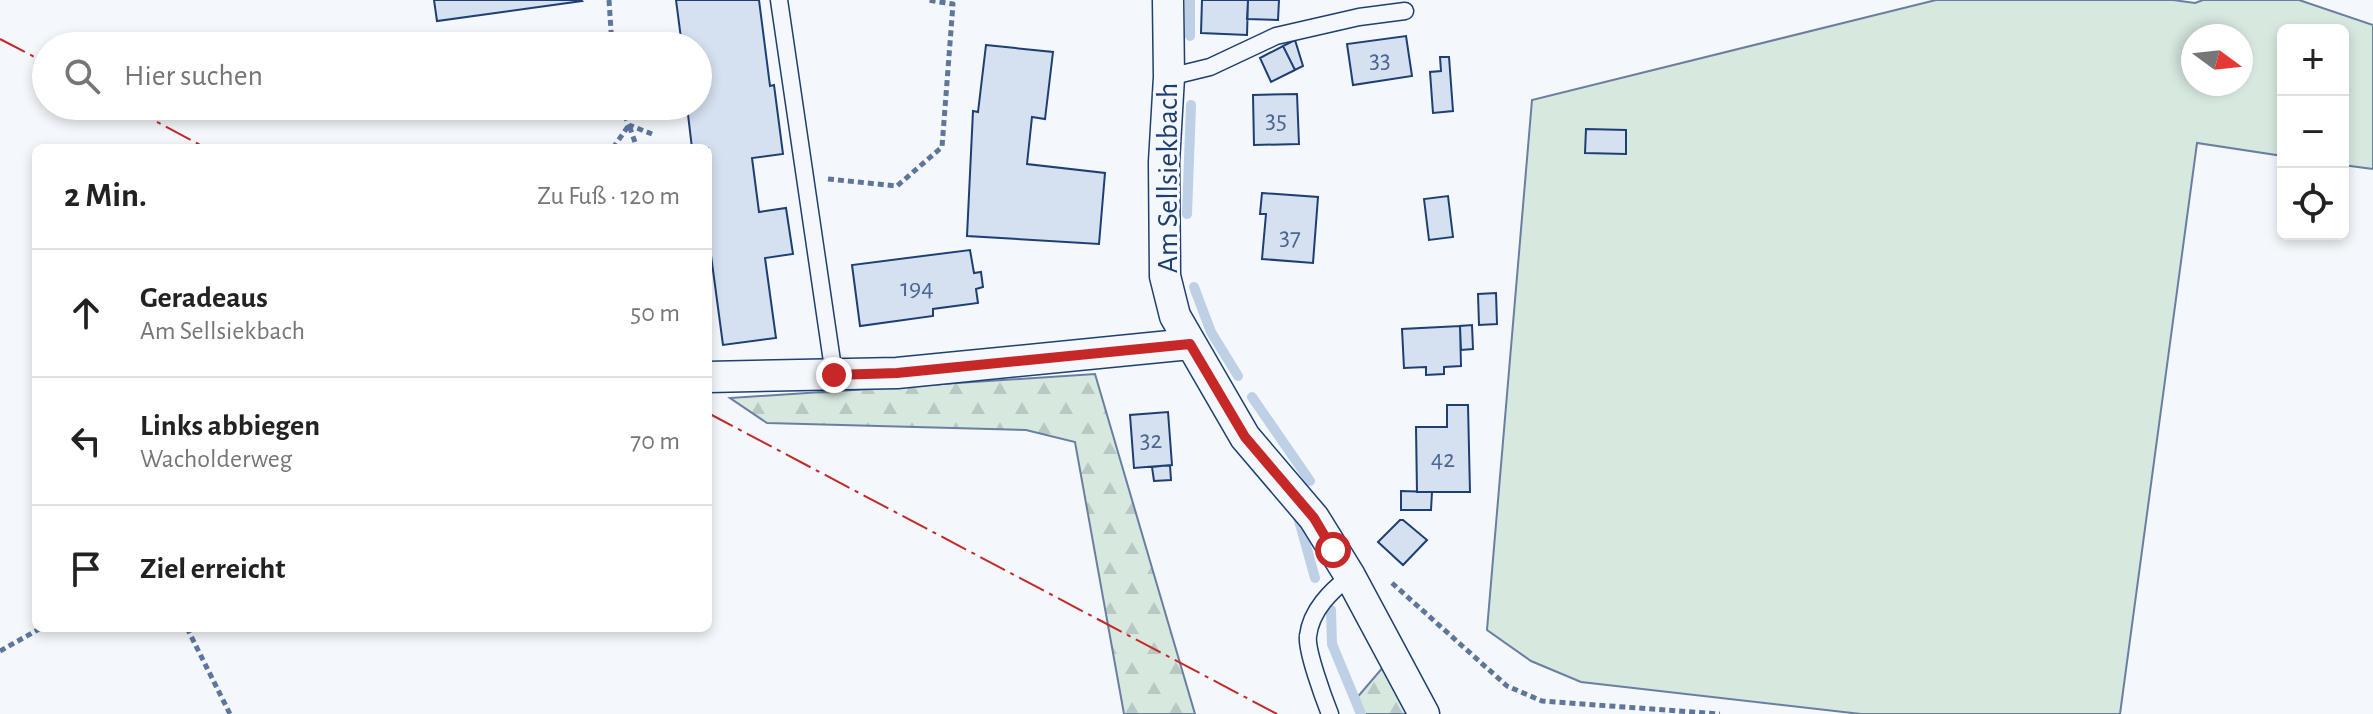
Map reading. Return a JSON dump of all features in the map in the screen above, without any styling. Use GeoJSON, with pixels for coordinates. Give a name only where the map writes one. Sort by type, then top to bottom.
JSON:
{"type":"FeatureCollection","features":[{"type":"Feature","properties":{"kind":"street","name":"Am Sellsiekbach"},"geometry":{"type":"LineString","coordinates":[[1168,0],[1165,276],[1175,316],[1245,437],[1314,518],[1350,576],[1424,714]]}},
{"type":"Feature","properties":{"kind":"street"},"geometry":{"type":"LineString","coordinates":[[712,377],[897,373],[1190,344]]}},
{"type":"Feature","properties":{"kind":"lane"},"geometry":{"type":"LineString","coordinates":[[779,0],[834,375]]}},
{"type":"Feature","properties":{"kind":"lane"},"geometry":{"type":"LineString","coordinates":[[1169,77],[1210,67],[1276,36],[1359,17],[1405,11]]}},
{"type":"Feature","properties":{"kind":"lane"},"geometry":{"type":"LineString","coordinates":[[1330,714],[1320,688],[1308,637],[1319,605],[1350,576]]}},
{"type":"Feature","properties":{"kind":"path"},"geometry":{"type":"LineString","coordinates":[[609,0],[611,32]]}},
{"type":"Feature","properties":{"kind":"path"},"geometry":{"type":"LineString","coordinates":[[806,177],[897,186],[942,147],[955,2],[927,0]]}},
{"type":"Feature","properties":{"kind":"path"},"geometry":{"type":"LineString","coordinates":[[627,120],[636,144]]}},
{"type":"Feature","properties":{"kind":"path"},"geometry":{"type":"LineString","coordinates":[[629,125],[652,134]]}},
{"type":"Feature","properties":{"kind":"path"},"geometry":{"type":"LineString","coordinates":[[616,144],[629,125]]}},
{"type":"Feature","properties":{"kind":"path"},"geometry":{"type":"LineString","coordinates":[[1383,576],[1507,686],[1542,701],[1720,714]]}},
{"type":"Feature","properties":{"kind":"path"},"geometry":{"type":"LineString","coordinates":[[0,651],[34,632]]}},
{"type":"Feature","properties":{"kind":"path"},"geometry":{"type":"LineString","coordinates":[[189,632],[230,714]]}},
{"type":"Feature","properties":{"kind":"green space"},"geometry":{"type":"Polygon","coordinates":[[[1936,0],[2173,0],[2195,3],[2203,0],[2299,0],[2373,25],[2373,169],[2349,166],[2349,24],[2277,24],[2277,155],[2197,143],[2120,714],[1861,714],[1581,682],[1531,661],[1487,630],[1532,100],[1936,0]]]}},
{"type":"Feature","properties":{"kind":"green space"},"geometry":{"type":"Polygon","coordinates":[[[1095,374],[1195,714],[1124,714],[1075,442],[1026,430],[767,423],[730,398],[1095,374]]]}},
{"type":"Feature","properties":{"kind":"green space"},"geometry":{"type":"Polygon","coordinates":[[[1384,666],[1410,714],[1361,714],[1355,700],[1384,666]]]}},
{"type":"Feature","properties":{"kind":"building"},"geometry":{"type":"Polygon","coordinates":[[[434,0],[581,0],[582,1],[437,21],[434,0]]]}},
{"type":"Feature","properties":{"kind":"building"},"geometry":{"type":"Polygon","coordinates":[[[676,0],[759,0],[783,154],[752,158],[759,212],[786,208],[793,254],[765,258],[776,338],[723,345],[712,263],[712,144],[692,144],[689,120],[712,120],[712,32],[680,32],[676,0]]]}},
{"type":"Feature","properties":{"kind":"building"},"geometry":{"type":"Polygon","coordinates":[[[1202,0],[1248,0],[1247,35],[1201,33],[1202,0]]]}},
{"type":"Feature","properties":{"kind":"building"},"geometry":{"type":"Polygon","coordinates":[[[1248,0],[1279,0],[1278,20],[1247,19],[1248,0]]]}},
{"type":"Feature","properties":{"kind":"building"},"geometry":{"type":"Polygon","coordinates":[[[1406,36],[1412,76],[1353,85],[1347,44],[1406,36]]]}},
{"type":"Feature","properties":{"kind":"building"},"geometry":{"type":"Polygon","coordinates":[[[1295,40],[1303,66],[1295,70],[1283,46],[1295,40]]]}},
{"type":"Feature","properties":{"kind":"building"},"geometry":{"type":"Polygon","coordinates":[[[986,45],[1053,52],[1045,119],[1032,117],[1027,164],[1105,173],[1099,244],[967,236],[973,111],[978,112],[986,45]]]}},
{"type":"Feature","properties":{"kind":"building"},"geometry":{"type":"Polygon","coordinates":[[[1283,46],[1295,70],[1271,82],[1260,58],[1283,46]]]}},
{"type":"Feature","properties":{"kind":"building"},"geometry":{"type":"Polygon","coordinates":[[[1440,57],[1449,57],[1453,111],[1433,113],[1430,72],[1441,71],[1440,57]]]}},
{"type":"Feature","properties":{"kind":"building"},"geometry":{"type":"Polygon","coordinates":[[[1297,94],[1299,144],[1254,145],[1253,95],[1297,94]]]}},
{"type":"Feature","properties":{"kind":"building"},"geometry":{"type":"Polygon","coordinates":[[[1586,129],[1626,130],[1626,154],[1585,153],[1586,129]]]}},
{"type":"Feature","properties":{"kind":"building"},"geometry":{"type":"Polygon","coordinates":[[[1262,193],[1318,197],[1313,263],[1262,259],[1266,214],[1260,214],[1262,193]]]}},
{"type":"Feature","properties":{"kind":"building"},"geometry":{"type":"Polygon","coordinates":[[[1448,196],[1453,237],[1429,240],[1424,199],[1448,196]]]}},
{"type":"Feature","properties":{"kind":"building"},"geometry":{"type":"Polygon","coordinates":[[[970,250],[974,273],[981,272],[983,287],[976,289],[978,303],[933,309],[933,316],[860,326],[852,265],[970,250]]]}},
{"type":"Feature","properties":{"kind":"building"},"geometry":{"type":"Polygon","coordinates":[[[1496,293],[1497,324],[1479,325],[1478,294],[1496,293]]]}},
{"type":"Feature","properties":{"kind":"building"},"geometry":{"type":"Polygon","coordinates":[[[1472,325],[1473,349],[1461,350],[1460,326],[1472,325]]]}},
{"type":"Feature","properties":{"kind":"building"},"geometry":{"type":"Polygon","coordinates":[[[1460,326],[1461,366],[1444,367],[1444,374],[1426,375],[1426,367],[1404,368],[1402,329],[1460,326]]]}},
{"type":"Feature","properties":{"kind":"building"},"geometry":{"type":"Polygon","coordinates":[[[1447,405],[1468,405],[1470,492],[1417,492],[1416,427],[1447,427],[1447,405]]]}},
{"type":"Feature","properties":{"kind":"building"},"geometry":{"type":"Polygon","coordinates":[[[1168,412],[1172,465],[1134,468],[1130,415],[1168,412]]]}},
{"type":"Feature","properties":{"kind":"building"},"geometry":{"type":"Polygon","coordinates":[[[1170,465],[1171,480],[1154,481],[1152,467],[1170,465]]]}},
{"type":"Feature","properties":{"kind":"building"},"geometry":{"type":"Polygon","coordinates":[[[1401,491],[1432,492],[1431,510],[1401,510],[1401,491]]]}},
{"type":"Feature","properties":{"kind":"building"},"geometry":{"type":"Polygon","coordinates":[[[1400,520],[1427,540],[1403,565],[1378,542],[1400,520]]]}},
{"type":"Feature","properties":{"kind":"waterway"},"geometry":{"type":"LineString","coordinates":[[1190,0],[1190,36]]}},
{"type":"Feature","properties":{"kind":"waterway"},"geometry":{"type":"LineString","coordinates":[[1187,214],[1191,105]]}},
{"type":"Feature","properties":{"kind":"waterway"},"geometry":{"type":"LineString","coordinates":[[1194,287],[1211,332],[1238,376]]}},
{"type":"Feature","properties":{"kind":"waterway"},"geometry":{"type":"LineString","coordinates":[[1252,397],[1310,481]]}},
{"type":"Feature","properties":{"kind":"waterway"},"geometry":{"type":"LineString","coordinates":[[1298,517],[1315,578]]}},
{"type":"Feature","properties":{"kind":"waterway"},"geometry":{"type":"LineString","coordinates":[[1331,610],[1332,644],[1361,714]]}},
{"type":"Feature","properties":{"kind":"power"},"geometry":{"type":"LineString","coordinates":[[0,39],[32,56]]}},
{"type":"Feature","properties":{"kind":"power"},"geometry":{"type":"LineString","coordinates":[[153,120],[198,144]]}},
{"type":"Feature","properties":{"kind":"power"},"geometry":{"type":"LineString","coordinates":[[712,415],[1277,714]]}},
{"type":"Feature","properties":{"kind":"route"},"geometry":{"type":"LineString","coordinates":[[834,375],[897,373],[1190,344],[1245,437],[1314,518],[1333,550]]}}]}
